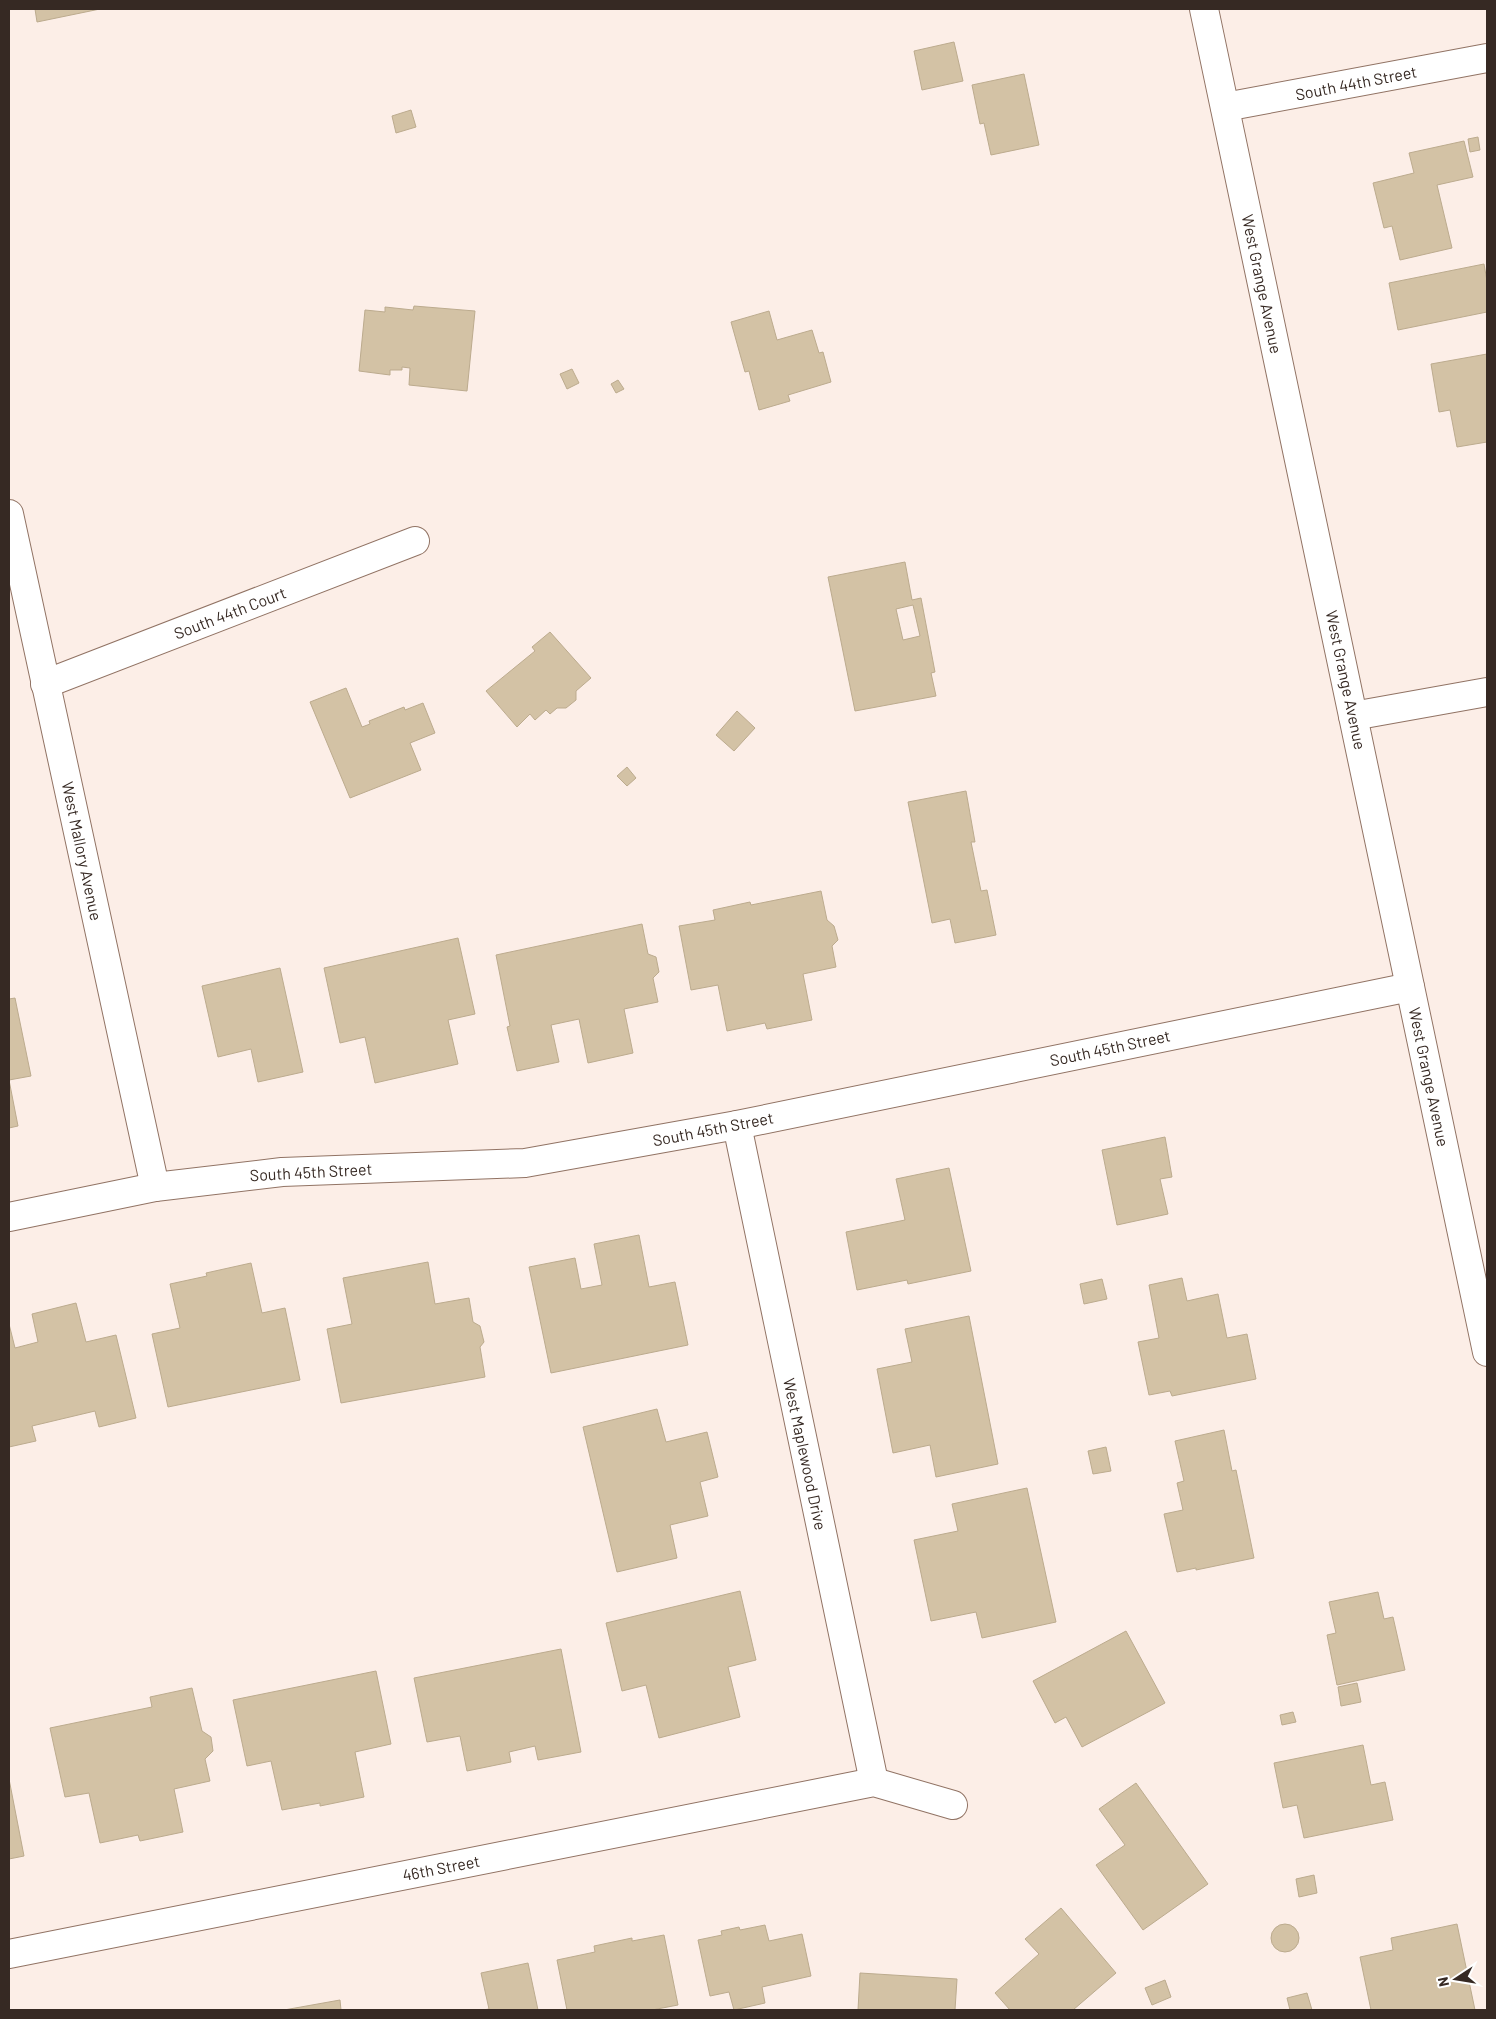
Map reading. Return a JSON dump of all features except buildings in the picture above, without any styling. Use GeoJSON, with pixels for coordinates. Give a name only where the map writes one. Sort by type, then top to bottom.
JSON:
{"type":"FeatureCollection","features":[{"type":"Feature","properties":{"kind":"street","name":"West Grange Avenue"},"geometry":{"type":"LineString","coordinates":[[1204,9],[1487,1352]]}},
{"type":"Feature","properties":{"kind":"street","name":"South 44th Street"},"geometry":{"type":"LineString","coordinates":[[1225,107],[1487,58]]}},
{"type":"Feature","properties":{"kind":"street","name":"West Mallory Avenue"},"geometry":{"type":"LineString","coordinates":[[9,514],[155,1187]]}},
{"type":"Feature","properties":{"kind":"street","name":"South 44th Court"},"geometry":{"type":"LineString","coordinates":[[45,684],[415,541]]}},
{"type":"Feature","properties":{"kind":"street"},"geometry":{"type":"LineString","coordinates":[[1354,716],[1487,692]]}},
{"type":"Feature","properties":{"kind":"street","name":"South 45th Street"},"geometry":{"type":"LineString","coordinates":[[9,1217],[155,1187],[282,1172],[525,1163],[737,1125],[1410,987]]}},
{"type":"Feature","properties":{"kind":"street","name":"West Maplewood Drive"},"geometry":{"type":"LineString","coordinates":[[737,1125],[874,1782]]}},
{"type":"Feature","properties":{"kind":"street"},"geometry":{"type":"LineString","coordinates":[[874,1782],[953,1805]]}},
{"type":"Feature","properties":{"kind":"street","name":"46th Street"},"geometry":{"type":"LineString","coordinates":[[9,1954],[874,1782]]}}]}
